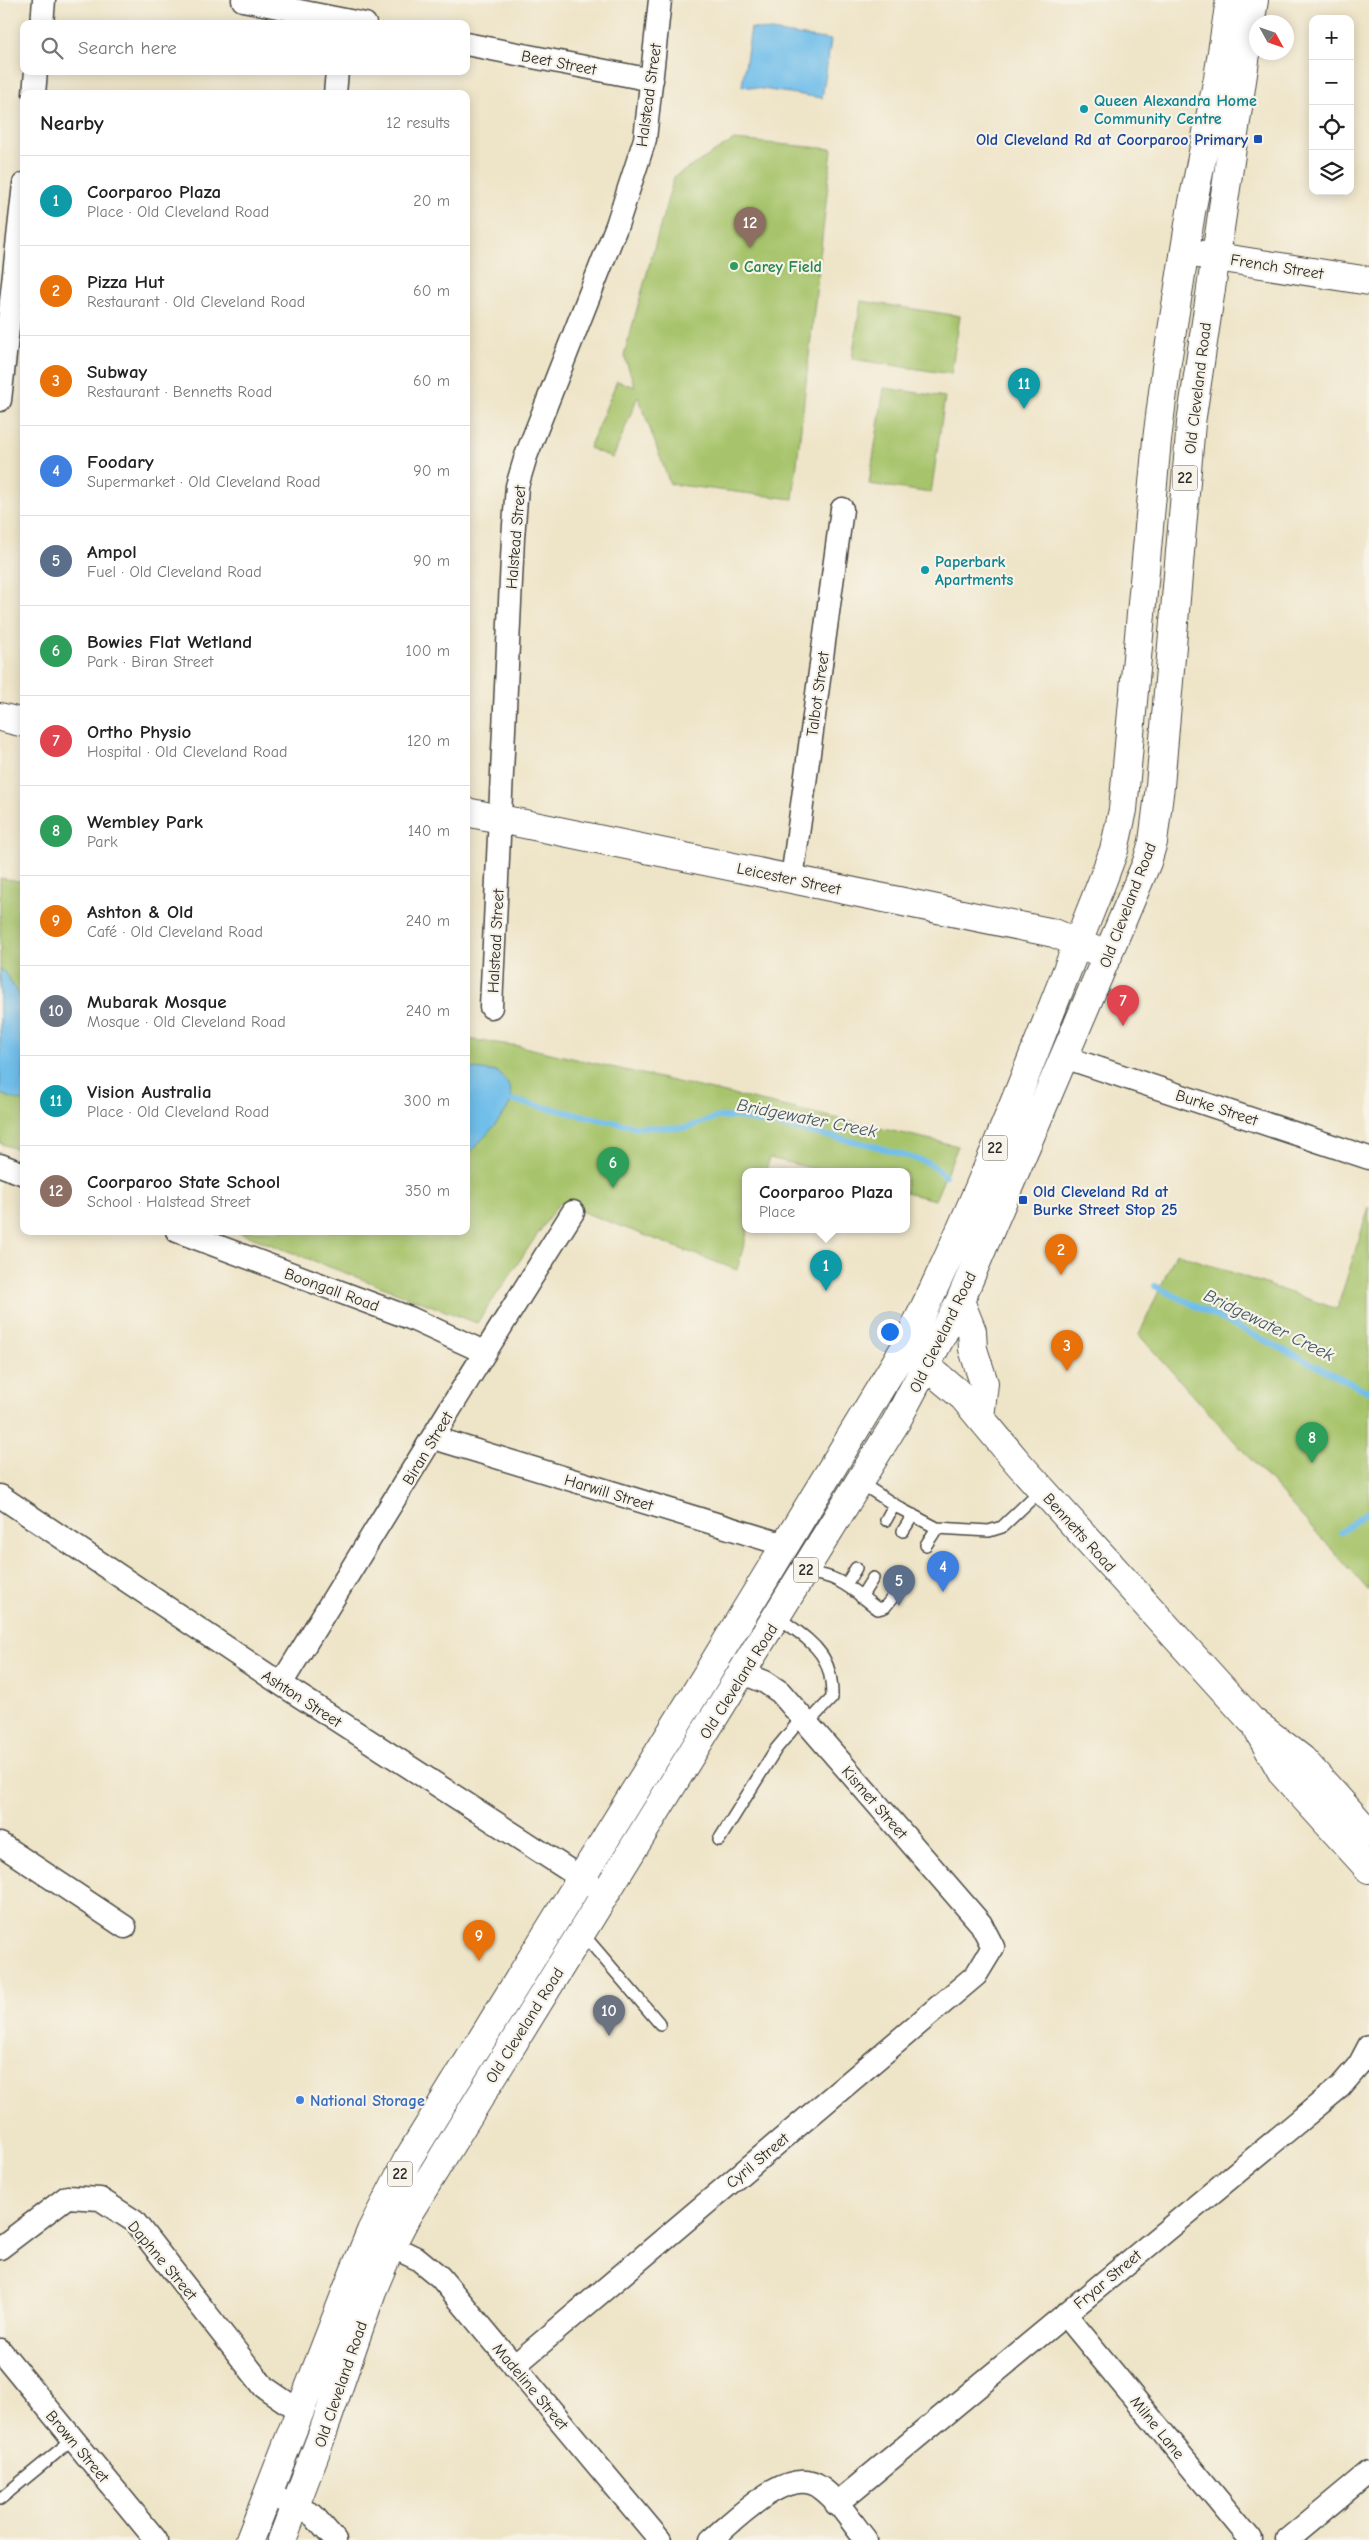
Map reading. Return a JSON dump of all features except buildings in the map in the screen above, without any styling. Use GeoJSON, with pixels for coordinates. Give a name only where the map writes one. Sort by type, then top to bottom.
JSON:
{"type":"FeatureCollection","features":[{"type":"Feature","properties":{"kind":"main road","name":"Old Cleveland Road"},"geometry":{"type":"LineString","coordinates":[[250,2540],[371,2231],[408,2158],[785,1545],[904,1349],[926,1306],[984,1175],[1114,850],[1123,810],[1157,440],[1184,252],[1221,58],[1230,0]]}},
{"type":"Feature","properties":{"kind":"main road","name":"Old Cleveland Road"},"geometry":{"type":"LineString","coordinates":[[282,2540],[390,2246],[426,2181],[607,1895],[859,1482],[927,1366],[960,1301],[1142,875],[1153,842],[1160,786],[1191,423],[1254,0]]}},
{"type":"Feature","properties":{"kind":"main road","name":"French Street"},"geometry":{"type":"LineString","coordinates":[[1184,252],[1369,281]]}},
{"type":"Feature","properties":{"kind":"main road"},"geometry":{"type":"LineString","coordinates":[[0,717],[20,722]]}},
{"type":"Feature","properties":{"kind":"main road","name":"Leicester Street"},"geometry":{"type":"LineString","coordinates":[[470,813],[1054,933],[1108,956]]}},
{"type":"Feature","properties":{"kind":"main road"},"geometry":{"type":"LineString","coordinates":[[960,1301],[972,1332],[973,1349],[984,1383],[980,1417]]}},
{"type":"Feature","properties":{"kind":"main road","name":"Bennetts Road"},"geometry":{"type":"LineString","coordinates":[[904,1349],[963,1397],[1042,1489],[1251,1720],[1302,1759],[1369,1833]]}},
{"type":"Feature","properties":{"kind":"main road","name":"Bennetts Road"},"geometry":{"type":"LineString","coordinates":[[1251,1720],[1283,1774],[1369,1869]]}},
{"type":"Feature","properties":{"kind":"street"},"geometry":{"type":"LineString","coordinates":[[42,20],[44,0]]}},
{"type":"Feature","properties":{"kind":"street"},"geometry":{"type":"LineString","coordinates":[[243,0],[344,14],[357,20]]}},
{"type":"Feature","properties":{"kind":"street","name":"Halstead Street"},"geometry":{"type":"LineString","coordinates":[[491,1007],[501,819],[512,538],[517,486],[526,456],[618,225],[645,139],[660,0]]}},
{"type":"Feature","properties":{"kind":"street","name":"Beet Street"},"geometry":{"type":"LineString","coordinates":[[470,45],[652,80]]}},
{"type":"Feature","properties":{"kind":"street"},"geometry":{"type":"LineString","coordinates":[[34,90],[36,75]]}},
{"type":"Feature","properties":{"kind":"street"},"geometry":{"type":"LineString","coordinates":[[335,90],[336,75]]}},
{"type":"Feature","properties":{"kind":"street"},"geometry":{"type":"LineString","coordinates":[[0,400],[20,220]]}},
{"type":"Feature","properties":{"kind":"street","name":"Talbot Street"},"geometry":{"type":"LineString","coordinates":[[792,879],[842,509]]}},
{"type":"Feature","properties":{"kind":"street","name":"Burke Street"},"geometry":{"type":"LineString","coordinates":[[1064,1057],[1368,1154]]}},
{"type":"Feature","properties":{"kind":"street"},"geometry":{"type":"LineString","coordinates":[[0,1165],[20,1172]]}},
{"type":"Feature","properties":{"kind":"street","name":"Biran Street"},"geometry":{"type":"LineString","coordinates":[[281,1684],[434,1438],[484,1352],[574,1212]]}},
{"type":"Feature","properties":{"kind":"street","name":"Boongall Road"},"geometry":{"type":"LineString","coordinates":[[188,1235],[410,1318],[484,1352]]}},
{"type":"Feature","properties":{"kind":"street","name":"Harwill Street"},"geometry":{"type":"LineString","coordinates":[[434,1438],[785,1545]]}},
{"type":"Feature","properties":{"kind":"street","name":"Ashton Street"},"geometry":{"type":"LineString","coordinates":[[0,1496],[281,1684],[607,1895]]}},
{"type":"Feature","properties":{"kind":"street","name":"Kismet Street"},"geometry":{"type":"LineString","coordinates":[[743,1673],[774,1687],[981,1924],[993,1947]]}},
{"type":"Feature","properties":{"kind":"street"},"geometry":{"type":"LineString","coordinates":[[0,1844],[125,1927]]}},
{"type":"Feature","properties":{"kind":"street","name":"Cyril Street"},"geometry":{"type":"LineString","coordinates":[[514,2366],[976,1975],[993,1947]]}},
{"type":"Feature","properties":{"kind":"street","name":"Fryar Street"},"geometry":{"type":"LineString","coordinates":[[836,2504],[1340,2087],[1359,2065],[1369,2046]]}},
{"type":"Feature","properties":{"kind":"street","name":"Daphne Street"},"geometry":{"type":"LineString","coordinates":[[0,2248],[67,2197],[100,2200],[134,2221],[264,2387],[299,2411]]}},
{"type":"Feature","properties":{"kind":"street","name":"Madeline Street"},"geometry":{"type":"LineString","coordinates":[[390,2246],[418,2259],[440,2277],[660,2540]]}},
{"type":"Feature","properties":{"kind":"street","name":"Milne Lane"},"geometry":{"type":"LineString","coordinates":[[1065,2314],[1251,2540]]}},
{"type":"Feature","properties":{"kind":"street","name":"Brown Street"},"geometry":{"type":"LineString","coordinates":[[0,2350],[156,2540]]}},
{"type":"Feature","properties":{"kind":"street"},"geometry":{"type":"LineString","coordinates":[[1287,2540],[1369,2472]]}},
{"type":"Feature","properties":{"kind":"street"},"geometry":{"type":"LineString","coordinates":[[711,2540],[775,2490],[795,2481],[815,2484],[836,2504],[866,2540]]}},
{"type":"Feature","properties":{"kind":"street"},"geometry":{"type":"LineString","coordinates":[[267,2494],[313,2515],[335,2540]]}},
{"type":"Feature","properties":{"kind":"lane"},"geometry":{"type":"LineString","coordinates":[[859,1482],[894,1505],[937,1528],[996,1530],[1014,1518],[1042,1489]]}},
{"type":"Feature","properties":{"kind":"lane"},"geometry":{"type":"LineString","coordinates":[[886,1520],[894,1505]]}},
{"type":"Feature","properties":{"kind":"lane"},"geometry":{"type":"LineString","coordinates":[[903,1530],[913,1515]]}},
{"type":"Feature","properties":{"kind":"lane"},"geometry":{"type":"LineString","coordinates":[[926,1545],[937,1528]]}},
{"type":"Feature","properties":{"kind":"lane"},"geometry":{"type":"LineString","coordinates":[[846,1585],[856,1568]]}},
{"type":"Feature","properties":{"kind":"lane"},"geometry":{"type":"LineString","coordinates":[[802,1576],[825,1575],[846,1585],[878,1609],[885,1607],[896,1592]]}},
{"type":"Feature","properties":{"kind":"lane"},"geometry":{"type":"LineString","coordinates":[[861,1597],[873,1578]]}},
{"type":"Feature","properties":{"kind":"lane"},"geometry":{"type":"LineString","coordinates":[[719,1840],[776,1749],[832,1698],[832,1684],[826,1658],[819,1649],[777,1616]]}},
{"type":"Feature","properties":{"kind":"lane"},"geometry":{"type":"LineString","coordinates":[[582,1933],[660,2024]]}},
{"type":"Feature","properties":{"kind":"lane"},"geometry":{"type":"LineString","coordinates":[[0,2499],[72,2440]]}},
{"type":"Feature","properties":{"kind":"green space","name":"Carey Field"},"geometry":{"type":"Polygon","coordinates":[[[734,140],[832,149],[793,499],[670,484],[638,396],[613,458],[589,448],[617,381],[635,387],[624,355],[674,177],[734,140]]]}},
{"type":"Feature","properties":{"kind":"green space"},"geometry":{"type":"Polygon","coordinates":[[[861,301],[960,316],[951,374],[852,359],[861,301]]]}},
{"type":"Feature","properties":{"kind":"green space"},"geometry":{"type":"Polygon","coordinates":[[[884,388],[945,397],[931,493],[869,484],[884,388]]]}},
{"type":"Feature","properties":{"kind":"green space"},"geometry":{"type":"Polygon","coordinates":[[[0,878],[20,881],[20,1150],[0,1143],[0,878]]]}},
{"type":"Feature","properties":{"kind":"green space"},"geometry":{"type":"Polygon","coordinates":[[[470,1040],[519,1046],[958,1146],[935,1200],[910,1194],[910,1168],[810,1168],[770,1158],[766,1168],[742,1168],[742,1233],[747,1233],[737,1270],[559,1203],[477,1323],[246,1235],[470,1235],[470,1040]]]}},
{"type":"Feature","properties":{"kind":"green space"},"geometry":{"type":"Polygon","coordinates":[[[1369,1207],[1369,1591],[1139,1335],[1176,1253],[1337,1309],[1369,1207]]]}},
{"type":"Feature","properties":{"kind":"water"},"geometry":{"type":"Polygon","coordinates":[[[751,28],[831,40],[822,98],[742,86],[751,28]]]}},
{"type":"Feature","properties":{"kind":"water"},"geometry":{"type":"Polygon","coordinates":[[[0,969],[5,973],[20,997],[20,1101],[0,1094],[0,969]]]}},
{"type":"Feature","properties":{"kind":"water"},"geometry":{"type":"Polygon","coordinates":[[[470,1068],[498,1072],[508,1084],[511,1092],[509,1106],[492,1129],[470,1152],[470,1068]]]}},
{"type":"Feature","properties":{"kind":"waterway","name":"Bridgewater Creek"},"geometry":{"type":"LineString","coordinates":[[511,1100],[636,1127],[685,1128],[718,1117],[737,1117],[871,1145],[929,1163],[945,1176]]}},
{"type":"Feature","properties":{"kind":"waterway","name":"Bridgewater Creek"},"geometry":{"type":"LineString","coordinates":[[1155,1286],[1369,1392]]}},
{"type":"Feature","properties":{"kind":"waterway"},"geometry":{"type":"LineString","coordinates":[[1341,1532],[1369,1511]]}},
{"type":"Feature","properties":{"kind":"place","name":"Queen Alexandra Home Community Centre"},"geometry":{"type":"Point","coordinates":[1084,109]}},
{"type":"Feature","properties":{"kind":"place","name":"Old Cleveland Rd at Coorparoo Primary"},"geometry":{"type":"Point","coordinates":[1258,139]}},
{"type":"Feature","properties":{"kind":"place","name":"Coorparoo State School"},"geometry":{"type":"Point","coordinates":[750,248]}},
{"type":"Feature","properties":{"kind":"place","name":"Carey Field"},"geometry":{"type":"Point","coordinates":[734,266]}},
{"type":"Feature","properties":{"kind":"place","name":"Vision Australia"},"geometry":{"type":"Point","coordinates":[1024,409]}},
{"type":"Feature","properties":{"kind":"place","name":"Paperbark Apartments"},"geometry":{"type":"Point","coordinates":[925,570]}},
{"type":"Feature","properties":{"kind":"place","name":"Ortho Physio"},"geometry":{"type":"Point","coordinates":[1123,1026]}},
{"type":"Feature","properties":{"kind":"place","name":"Bowies Flat Wetland"},"geometry":{"type":"Point","coordinates":[613,1188]}},
{"type":"Feature","properties":{"kind":"place","name":"Old Cleveland Rd at Burke Street Stop 25"},"geometry":{"type":"Point","coordinates":[1023,1200]}},
{"type":"Feature","properties":{"kind":"place","name":"Pizza Hut"},"geometry":{"type":"Point","coordinates":[1061,1275]}},
{"type":"Feature","properties":{"kind":"place","name":"Coorparoo Plaza"},"geometry":{"type":"Point","coordinates":[826,1291]}},
{"type":"Feature","properties":{"kind":"place","name":"Subway"},"geometry":{"type":"Point","coordinates":[1067,1371]}},
{"type":"Feature","properties":{"kind":"place","name":"Wembley Park"},"geometry":{"type":"Point","coordinates":[1312,1463]}},
{"type":"Feature","properties":{"kind":"place","name":"Foodary"},"geometry":{"type":"Point","coordinates":[943,1592]}},
{"type":"Feature","properties":{"kind":"place","name":"Ampol"},"geometry":{"type":"Point","coordinates":[899,1606]}},
{"type":"Feature","properties":{"kind":"place","name":"Ashton & Old"},"geometry":{"type":"Point","coordinates":[479,1961]}},
{"type":"Feature","properties":{"kind":"place","name":"Mubarak Mosque"},"geometry":{"type":"Point","coordinates":[609,2036]}},
{"type":"Feature","properties":{"kind":"place","name":"National Storage"},"geometry":{"type":"Point","coordinates":[300,2100]}}]}
